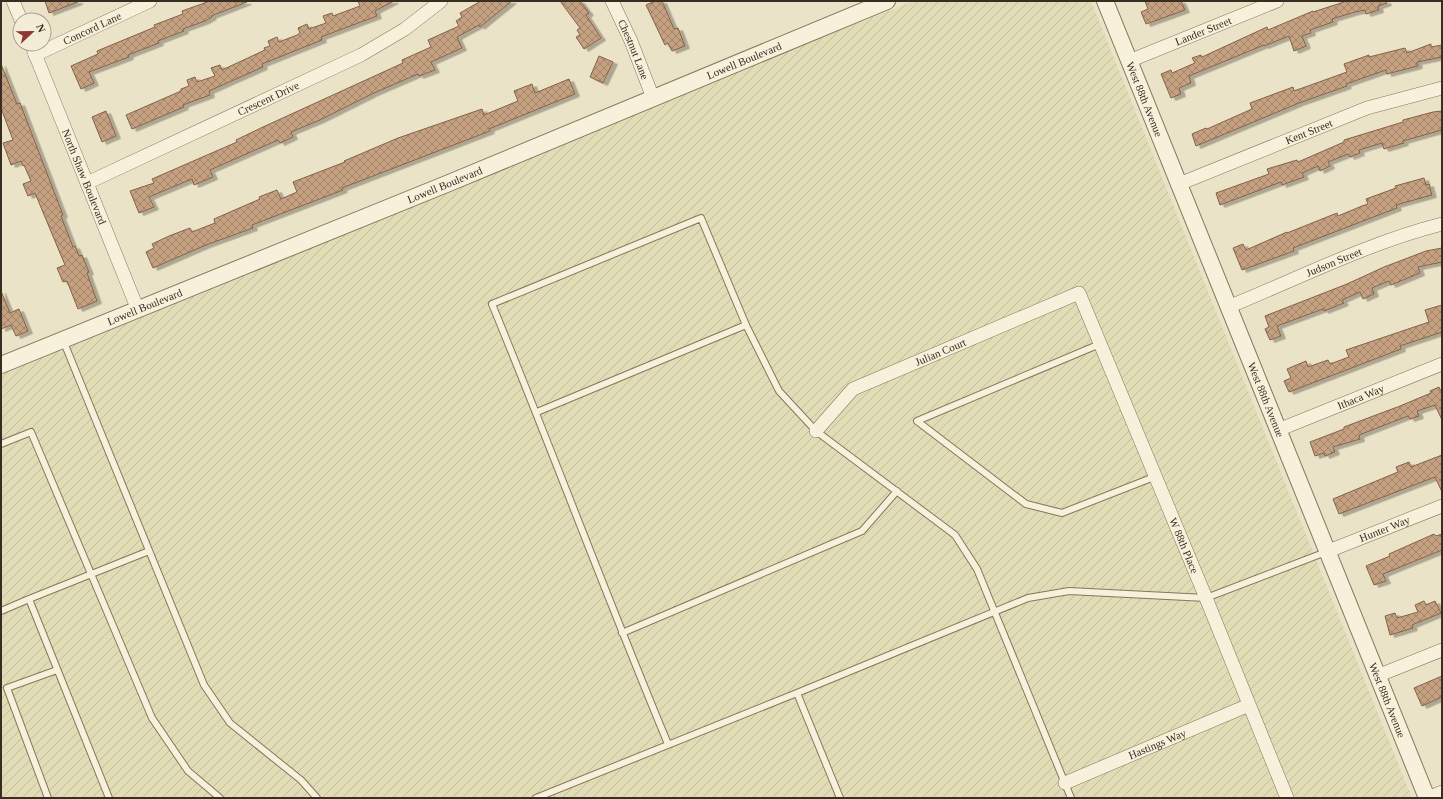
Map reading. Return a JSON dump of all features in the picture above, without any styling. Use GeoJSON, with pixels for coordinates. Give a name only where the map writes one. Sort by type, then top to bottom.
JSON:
{"type":"FeatureCollection","features":[{"type":"Feature","properties":{"kind":"street"},"geometry":{"type":"LineString","coordinates":[[13,1],[18,12]]}},
{"type":"Feature","properties":{"kind":"street","name":"Concord Lane"},"geometry":{"type":"LineString","coordinates":[[52,41],[150,1]]}},
{"type":"Feature","properties":{"kind":"street","name":"Crescent Drive"},"geometry":{"type":"LineString","coordinates":[[87,183],[361,55],[405,29],[441,1]]}},
{"type":"Feature","properties":{"kind":"street","name":"Chestnut Lane"},"geometry":{"type":"LineString","coordinates":[[612,1],[631,41],[653,98]]}},
{"type":"Feature","properties":{"kind":"street","name":"Lowell Boulevard"},"geometry":{"type":"LineString","coordinates":[[1,365],[887,1]]}},
{"type":"Feature","properties":{"kind":"street","name":"West 88th Avenue"},"geometry":{"type":"LineString","coordinates":[[1105,1],[1326,552],[1427,798]]}},
{"type":"Feature","properties":{"kind":"street","name":"Lander Street"},"geometry":{"type":"LineString","coordinates":[[1129,61],[1278,1]]}},
{"type":"Feature","properties":{"kind":"street","name":"North Shaw Boulevard"},"geometry":{"type":"LineString","coordinates":[[34,52],[138,310]]}},
{"type":"Feature","properties":{"kind":"street","name":"Kent Street"},"geometry":{"type":"LineString","coordinates":[[1179,184],[1367,108],[1442,88]]}},
{"type":"Feature","properties":{"kind":"street","name":"Judson Street"},"geometry":{"type":"LineString","coordinates":[[1228,307],[1360,253],[1418,231],[1442,224]]}},
{"type":"Feature","properties":{"kind":"street","name":"W 88th Place"},"geometry":{"type":"LineString","coordinates":[[1079,293],[1154,477],[1206,598],[1287,798]]}},
{"type":"Feature","properties":{"kind":"street","name":"Julian Court"},"geometry":{"type":"LineString","coordinates":[[816,431],[853,389],[1079,293]]}},
{"type":"Feature","properties":{"kind":"street","name":"Ithaca Way"},"geometry":{"type":"LineString","coordinates":[[1278,430],[1442,364]]}},
{"type":"Feature","properties":{"kind":"street","name":"Hunter Way"},"geometry":{"type":"LineString","coordinates":[[1326,552],[1442,506]]}},
{"type":"Feature","properties":{"kind":"street"},"geometry":{"type":"LineString","coordinates":[[1377,676],[1442,650]]}},
{"type":"Feature","properties":{"kind":"street","name":"Hastings Way"},"geometry":{"type":"LineString","coordinates":[[1065,783],[1249,705]]}},
{"type":"Feature","properties":{"kind":"street"},"geometry":{"type":"LineString","coordinates":[[1427,798],[1442,792]]}},
{"type":"Feature","properties":{"kind":"lane"},"geometry":{"type":"LineString","coordinates":[[668,744],[622,633],[537,412],[492,304],[701,218],[746,325],[779,391],[816,431],[897,491],[954,536],[976,569],[1071,798]]}},
{"type":"Feature","properties":{"kind":"lane"},"geometry":{"type":"LineString","coordinates":[[537,412],[746,325]]}},
{"type":"Feature","properties":{"kind":"lane"},"geometry":{"type":"LineString","coordinates":[[63,340],[204,685],[230,722],[301,780],[314,797]]}},
{"type":"Feature","properties":{"kind":"lane"},"geometry":{"type":"LineString","coordinates":[[1100,344],[917,421],[1026,504],[1062,513],[1154,477]]}},
{"type":"Feature","properties":{"kind":"lane"},"geometry":{"type":"LineString","coordinates":[[1,444],[31,432],[152,718],[188,771],[220,798]]}},
{"type":"Feature","properties":{"kind":"lane"},"geometry":{"type":"LineString","coordinates":[[622,633],[862,531],[897,491]]}},
{"type":"Feature","properties":{"kind":"lane"},"geometry":{"type":"LineString","coordinates":[[1,611],[149,551]]}},
{"type":"Feature","properties":{"kind":"lane"},"geometry":{"type":"LineString","coordinates":[[540,797],[1028,598],[1069,591],[1206,598],[1326,552]]}},
{"type":"Feature","properties":{"kind":"lane"},"geometry":{"type":"LineString","coordinates":[[29,599],[109,798]]}},
{"type":"Feature","properties":{"kind":"lane"},"geometry":{"type":"LineString","coordinates":[[48,798],[7,688],[57,670]]}},
{"type":"Feature","properties":{"kind":"lane"},"geometry":{"type":"LineString","coordinates":[[797,693],[840,798]]}},
{"type":"Feature","properties":{"kind":"shaded area"},"geometry":{"type":"Polygon","coordinates":[[[913,1],[1091,1],[1412,798],[1,798],[1,374],[724,77],[913,1]]]}},
{"type":"Feature","properties":{"kind":"building"},"geometry":{"type":"Polygon","coordinates":[[[45,1],[78,1],[52,12],[49,12],[45,1]]]}},
{"type":"Feature","properties":{"kind":"building"},"geometry":{"type":"Polygon","coordinates":[[[210,1],[247,2],[183,29],[184,31],[158,41],[159,43],[128,55],[129,57],[89,72],[94,83],[81,89],[71,66],[98,54],[97,51],[155,27],[154,25],[183,14],[182,11],[210,1]]]}},
{"type":"Feature","properties":{"kind":"building"},"geometry":{"type":"Polygon","coordinates":[[[358,1],[394,1],[375,11],[377,16],[321,37],[322,40],[262,64],[263,67],[209,91],[210,95],[183,105],[184,107],[132,129],[126,115],[181,91],[181,89],[189,86],[187,80],[195,77],[197,82],[215,76],[211,68],[220,65],[222,70],[265,50],[264,48],[270,46],[268,41],[277,37],[279,42],[297,35],[300,33],[298,28],[307,24],[309,29],[326,23],[323,16],[332,13],[333,16],[360,6],[358,1]]]}},
{"type":"Feature","properties":{"kind":"building"},"geometry":{"type":"Polygon","coordinates":[[[481,1],[512,1],[480,27],[479,25],[457,37],[462,48],[431,62],[435,70],[419,76],[418,74],[291,132],[293,137],[280,143],[278,140],[210,170],[213,177],[194,185],[192,179],[149,197],[154,207],[139,213],[130,191],[154,183],[152,179],[237,142],[236,140],[263,127],[403,63],[402,60],[431,47],[428,40],[459,26],[456,21],[462,17],[460,13],[481,1]]]}},
{"type":"Feature","properties":{"kind":"building"},"geometry":{"type":"Polygon","coordinates":[[[560,1],[580,1],[589,13],[586,15],[601,38],[584,49],[576,37],[580,35],[577,30],[580,28],[560,1]]]}},
{"type":"Feature","properties":{"kind":"building"},"geometry":{"type":"Polygon","coordinates":[[[655,1],[662,1],[674,29],[678,28],[685,46],[672,51],[668,43],[665,45],[646,5],[655,1]]]}},
{"type":"Feature","properties":{"kind":"building"},"geometry":{"type":"Polygon","coordinates":[[[1145,1],[1181,1],[1185,10],[1146,24],[1141,12],[1148,9],[1145,1]]]}},
{"type":"Feature","properties":{"kind":"building"},"geometry":{"type":"Polygon","coordinates":[[[1347,1],[1386,1],[1387,3],[1378,6],[1379,10],[1366,14],[1365,10],[1355,12],[1332,19],[1333,22],[1310,30],[1311,33],[1302,36],[1306,46],[1294,51],[1289,36],[1189,76],[1191,83],[1179,88],[1181,94],[1171,98],[1161,74],[1171,70],[1172,73],[1195,63],[1192,58],[1201,55],[1202,57],[1267,27],[1268,30],[1313,11],[1347,1]]]}},
{"type":"Feature","properties":{"kind":"building"},"geometry":{"type":"Polygon","coordinates":[[[1431,44],[1431,47],[1442,45],[1442,57],[1417,62],[1418,66],[1387,74],[1386,70],[1346,84],[1347,86],[1299,103],[1196,146],[1192,134],[1252,109],[1250,103],[1293,87],[1294,91],[1347,72],[1344,64],[1369,55],[1369,57],[1405,48],[1407,53],[1431,44]]]}},
{"type":"Feature","properties":{"kind":"building"},"geometry":{"type":"Polygon","coordinates":[[[599,56],[613,62],[603,83],[590,77],[599,56]]]}},
{"type":"Feature","properties":{"kind":"building"},"geometry":{"type":"Polygon","coordinates":[[[1,64],[17,104],[20,103],[63,215],[61,216],[73,247],[75,246],[79,256],[82,255],[89,272],[87,273],[97,301],[78,309],[67,281],[63,282],[57,268],[65,265],[35,193],[28,196],[23,184],[31,181],[24,165],[23,166],[21,161],[11,165],[3,143],[13,140],[1,108],[1,64]]]}},
{"type":"Feature","properties":{"kind":"building"},"geometry":{"type":"Polygon","coordinates":[[[569,79],[575,94],[489,129],[490,131],[342,188],[343,190],[252,225],[253,228],[206,245],[153,268],[146,252],[154,248],[152,244],[190,228],[192,232],[215,223],[214,219],[260,199],[259,197],[277,190],[281,199],[297,192],[293,182],[345,162],[344,161],[398,138],[482,109],[484,115],[518,101],[514,91],[532,84],[535,93],[569,79]]]}},
{"type":"Feature","properties":{"kind":"building"},"geometry":{"type":"Polygon","coordinates":[[[106,111],[116,136],[102,142],[92,117],[106,111]]]}},
{"type":"Feature","properties":{"kind":"building"},"geometry":{"type":"Polygon","coordinates":[[[1442,111],[1442,130],[1403,141],[1404,143],[1384,149],[1382,143],[1359,150],[1360,153],[1350,157],[1348,154],[1328,162],[1330,166],[1320,171],[1318,166],[1302,173],[1304,177],[1282,185],[1281,182],[1220,205],[1216,193],[1269,174],[1267,169],[1297,160],[1298,162],[1344,142],[1344,140],[1403,122],[1403,120],[1442,111]]]}},
{"type":"Feature","properties":{"kind":"building"},"geometry":{"type":"Polygon","coordinates":[[[1424,178],[1426,185],[1429,184],[1432,195],[1396,205],[1397,208],[1293,248],[1294,251],[1242,270],[1233,248],[1243,244],[1246,250],[1287,232],[1337,213],[1338,216],[1368,204],[1366,199],[1396,188],[1395,186],[1424,178]]]}},
{"type":"Feature","properties":{"kind":"building"},"geometry":{"type":"Polygon","coordinates":[[[1442,248],[1442,262],[1418,267],[1420,273],[1391,285],[1389,281],[1372,288],[1374,294],[1363,299],[1360,292],[1342,300],[1344,303],[1277,326],[1281,336],[1270,340],[1265,329],[1269,327],[1265,316],[1347,284],[1384,267],[1426,251],[1442,248]]]}},
{"type":"Feature","properties":{"kind":"building"},"geometry":{"type":"Polygon","coordinates":[[[1,291],[10,313],[19,309],[28,331],[16,336],[11,325],[1,329],[1,291]]]}},
{"type":"Feature","properties":{"kind":"building"},"geometry":{"type":"Polygon","coordinates":[[[1442,305],[1442,332],[1400,346],[1401,349],[1289,392],[1284,381],[1291,378],[1287,369],[1306,361],[1308,367],[1328,360],[1330,364],[1349,357],[1346,350],[1429,322],[1425,310],[1442,305]]]}},
{"type":"Feature","properties":{"kind":"building"},"geometry":{"type":"Polygon","coordinates":[[[1439,387],[1440,390],[1442,389],[1442,420],[1435,405],[1417,411],[1419,416],[1410,419],[1408,416],[1359,435],[1360,439],[1333,447],[1335,452],[1325,456],[1324,453],[1315,456],[1310,442],[1431,393],[1430,391],[1439,387]]]}},
{"type":"Feature","properties":{"kind":"building"},"geometry":{"type":"Polygon","coordinates":[[[1442,455],[1442,492],[1435,477],[1339,514],[1333,499],[1398,472],[1396,467],[1409,462],[1411,467],[1442,455]]]}},
{"type":"Feature","properties":{"kind":"building"},"geometry":{"type":"Polygon","coordinates":[[[1434,534],[1436,536],[1442,534],[1442,550],[1383,574],[1386,581],[1374,585],[1366,566],[1434,534]]]}},
{"type":"Feature","properties":{"kind":"building"},"geometry":{"type":"Polygon","coordinates":[[[1424,601],[1426,605],[1435,601],[1441,613],[1412,625],[1413,628],[1390,635],[1385,616],[1395,613],[1397,618],[1418,612],[1415,605],[1424,601]]]}},
{"type":"Feature","properties":{"kind":"building"},"geometry":{"type":"Polygon","coordinates":[[[1442,676],[1442,697],[1422,706],[1414,688],[1442,676]]]}}]}
